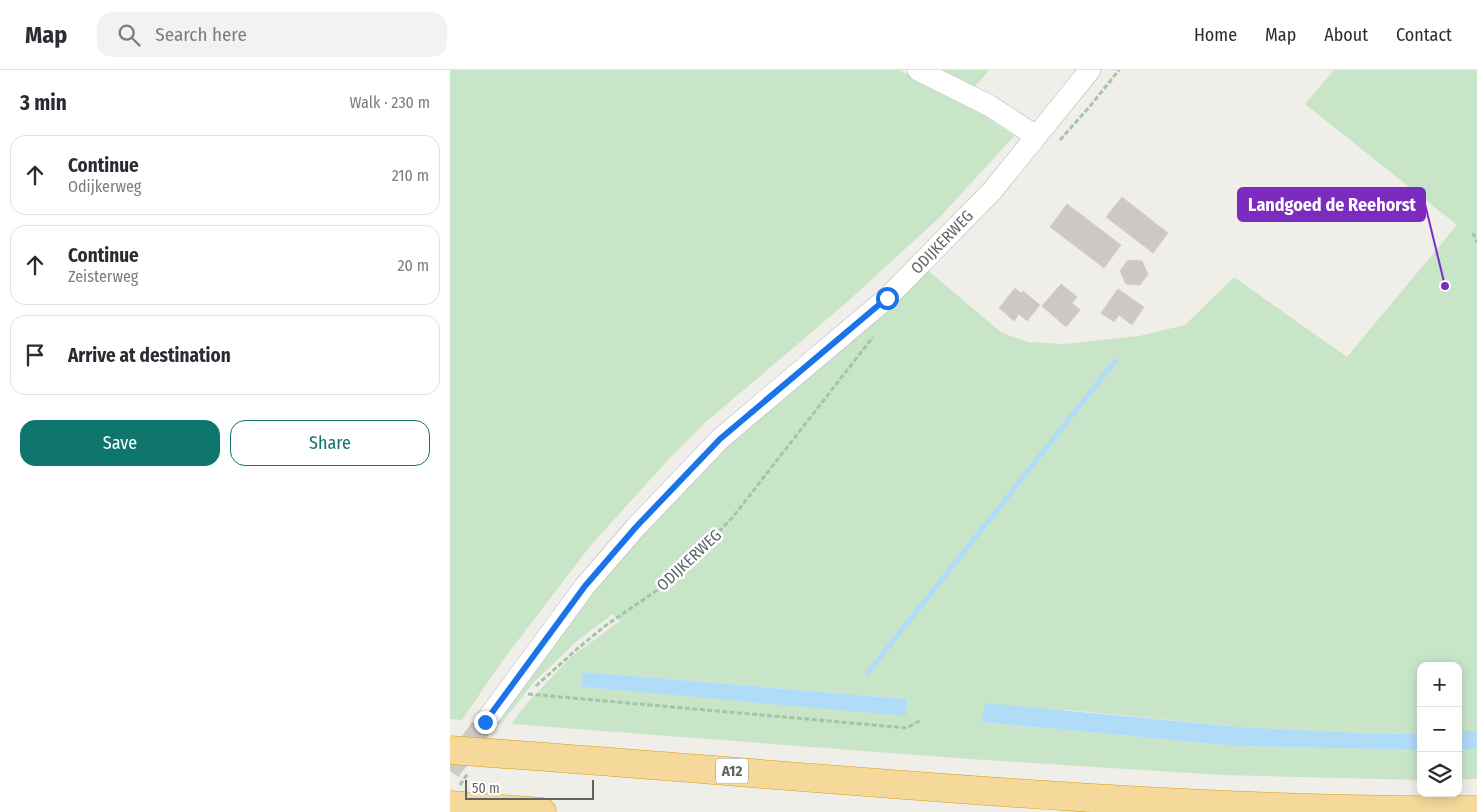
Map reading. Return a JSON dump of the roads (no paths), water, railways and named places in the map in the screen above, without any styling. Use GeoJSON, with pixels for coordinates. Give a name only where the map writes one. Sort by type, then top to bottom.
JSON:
{"type":"FeatureCollection","features":[{"type":"Feature","properties":{"kind":"highway","name":"A12"},"geometry":{"type":"LineString","coordinates":[[450,750],[1118,800],[1397,811],[1477,810]]}},
{"type":"Feature","properties":{"kind":"highway"},"geometry":{"type":"LineString","coordinates":[[450,804],[542,812]]}},
{"type":"Feature","properties":{"kind":"street"},"geometry":{"type":"LineString","coordinates":[[918,70],[990,106],[1036,136]]}},
{"type":"Feature","properties":{"kind":"street","name":"ODIJKERWEG"},"geometry":{"type":"LineString","coordinates":[[485,722],[520,689],[585,586],[636,527],[720,439],[887,298],[992,190],[1090,70]]}},
{"type":"Feature","properties":{"kind":"water"},"geometry":{"type":"Polygon","coordinates":[[[583,672],[907,699],[906,716],[581,687],[583,672]]]}},
{"type":"Feature","properties":{"kind":"water"},"geometry":{"type":"Polygon","coordinates":[[[985,703],[1241,727],[1382,734],[1417,733],[1417,750],[1235,746],[981,722],[985,703]]]}},
{"type":"Feature","properties":{"kind":"water"},"geometry":{"type":"Polygon","coordinates":[[[1462,731],[1477,731],[1477,749],[1462,749],[1462,731]]]}},
{"type":"Feature","properties":{"kind":"waterway"},"geometry":{"type":"LineString","coordinates":[[867,674],[1115,361]]}},
{"type":"Feature","properties":{"kind":"tunnel"},"geometry":{"type":"LineString","coordinates":[[450,771],[485,722]]}},
{"type":"Feature","properties":{"kind":"place","name":"Landgoed de Reehorst"},"geometry":{"type":"Point","coordinates":[1445,286]}}]}
